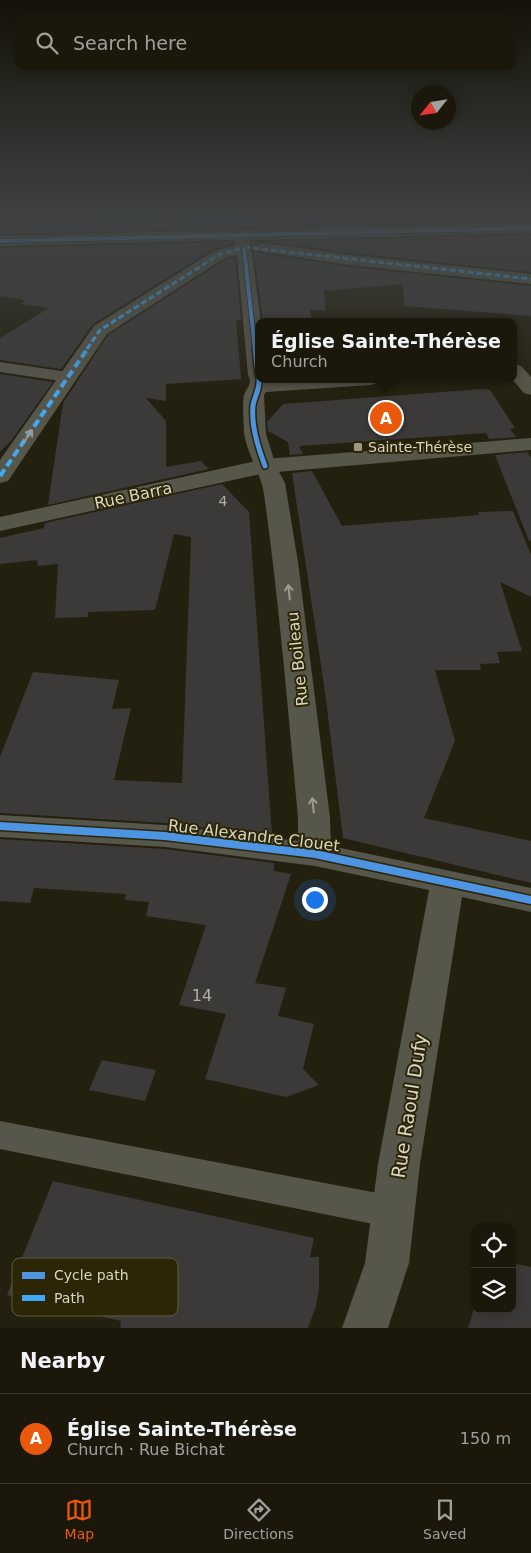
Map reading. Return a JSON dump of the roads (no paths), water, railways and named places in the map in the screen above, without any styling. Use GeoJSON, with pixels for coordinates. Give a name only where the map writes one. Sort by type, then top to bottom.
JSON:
{"type":"FeatureCollection","features":[{"type":"Feature","properties":{"kind":"street"},"geometry":{"type":"LineString","coordinates":[[0,476],[100,330],[185,276]]}},
{"type":"Feature","properties":{"kind":"street"},"geometry":{"type":"LineString","coordinates":[[247,276],[255,346]]}},
{"type":"Feature","properties":{"kind":"street"},"geometry":{"type":"LineString","coordinates":[[506,276],[531,279]]}},
{"type":"Feature","properties":{"kind":"street"},"geometry":{"type":"LineString","coordinates":[[517,370],[531,369]]}},
{"type":"Feature","properties":{"kind":"street"},"geometry":{"type":"LineString","coordinates":[[517,373],[531,389]]}},
{"type":"Feature","properties":{"kind":"street","name":"Rue Boileau"},"geometry":{"type":"LineString","coordinates":[[258,383],[254,395],[255,434],[265,466],[274,483],[286,562],[314,818],[315,854]]}},
{"type":"Feature","properties":{"kind":"street","name":"Rue Barra"},"geometry":{"type":"LineString","coordinates":[[0,524],[265,466],[531,444]]}},
{"type":"Feature","properties":{"kind":"street","name":"Rue Alexandre Clouet"},"geometry":{"type":"LineString","coordinates":[[0,826],[165,836],[315,854],[531,900]]}},
{"type":"Feature","properties":{"kind":"street","name":"Rue Raoul Dufy"},"geometry":{"type":"LineString","coordinates":[[365,1328],[387,1263],[398,1164],[448,881]]}},
{"type":"Feature","properties":{"kind":"lane"},"geometry":{"type":"LineString","coordinates":[[0,367],[68,377]]}},
{"type":"Feature","properties":{"kind":"lane"},"geometry":{"type":"LineString","coordinates":[[0,1135],[392,1212]]}},
{"type":"Feature","properties":{"kind":"place","name":"Église Sainte-Thérèse"},"geometry":{"type":"Point","coordinates":[386,418]}},
{"type":"Feature","properties":{"kind":"place","name":"Sainte-Thérèse"},"geometry":{"type":"Point","coordinates":[358,447]}}]}
